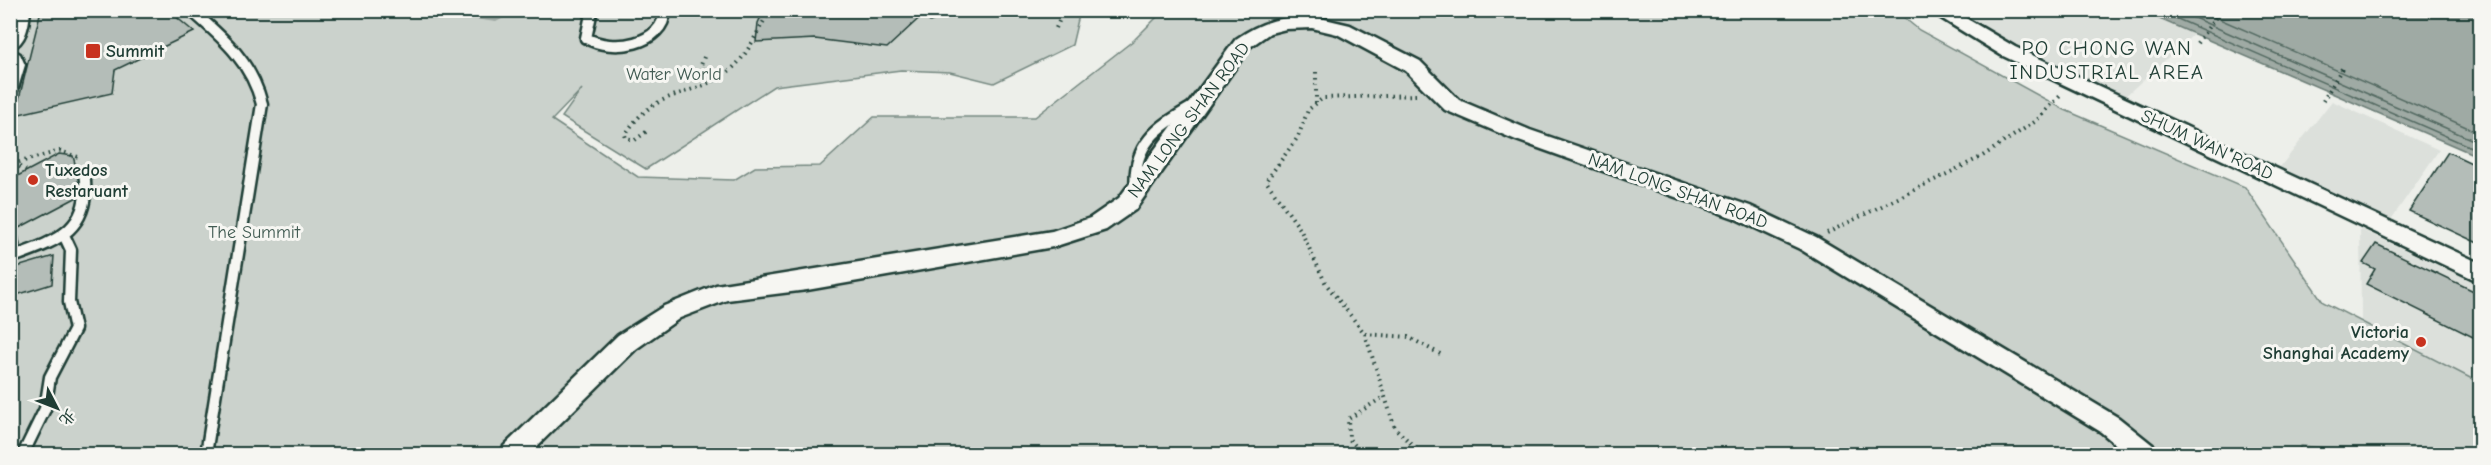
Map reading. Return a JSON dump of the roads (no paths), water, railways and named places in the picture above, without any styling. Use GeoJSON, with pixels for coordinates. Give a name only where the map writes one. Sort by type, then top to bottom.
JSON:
{"type":"FeatureCollection","features":[{"type":"Feature","properties":{"kind":"street"},"geometry":{"type":"LineString","coordinates":[[10,45],[22,29],[23,10]]}},
{"type":"Feature","properties":{"kind":"street","name":"SHUM WAN ROAD"},"geometry":{"type":"LineString","coordinates":[[1937,10],[2008,51],[2481,273]]}},
{"type":"Feature","properties":{"kind":"street","name":"NAM LONG SHAN ROAD"},"geometry":{"type":"LineString","coordinates":[[513,454],[627,342],[672,312],[724,291],[807,281],[1053,238],[1098,224],[1127,204],[1243,43],[1263,28],[1286,23],[1312,22],[1343,29],[1413,66],[1452,105],[1523,135],[1742,212],[1816,248],[2110,425],[2145,454]]}},
{"type":"Feature","properties":{"kind":"street"},"geometry":{"type":"LineString","coordinates":[[10,54],[18,60],[10,91]]}},
{"type":"Feature","properties":{"kind":"lane"},"geometry":{"type":"LineString","coordinates":[[191,10],[243,57],[252,69],[259,85],[262,104],[207,454]]}},
{"type":"Feature","properties":{"kind":"lane"},"geometry":{"type":"LineString","coordinates":[[592,10],[586,38],[597,45],[628,43],[654,35],[663,28],[667,21],[665,10]]}},
{"type":"Feature","properties":{"kind":"lane"},"geometry":{"type":"LineString","coordinates":[[10,258],[44,246],[64,235],[83,216],[89,190],[84,172]]}},
{"type":"Feature","properties":{"kind":"lane"},"geometry":{"type":"LineString","coordinates":[[23,454],[45,409],[50,377],[75,329],[69,302],[71,250],[64,235]]}},
{"type":"Feature","properties":{"kind":"water"},"geometry":{"type":"Polygon","coordinates":[[[2141,11],[2480,11],[2480,157],[2141,11]]]}},
{"type":"Feature","properties":{"kind":"waterway"},"geometry":{"type":"LineString","coordinates":[[476,10],[480,15],[496,16],[510,10]]}},
{"type":"Feature","properties":{"kind":"place","name":"Summit"},"geometry":{"type":"Point","coordinates":[93,51]}},
{"type":"Feature","properties":{"kind":"place","name":"Tuxedos Restaruant"},"geometry":{"type":"Point","coordinates":[33,180]}},
{"type":"Feature","properties":{"kind":"place","name":"Victoria Shanghai Academy"},"geometry":{"type":"Point","coordinates":[2421,342]}},
{"type":"Feature","properties":{"kind":"district","name":"PO CHONG WAN INDUSTRIAL AREA"},"geometry":{"type":"Point","coordinates":[2107,60]}},
{"type":"Feature","properties":{"kind":"park label","name":"Water World"},"geometry":{"type":"Point","coordinates":[674,74]}},
{"type":"Feature","properties":{"kind":"park label","name":"The Summit"},"geometry":{"type":"Point","coordinates":[254,232]}}]}
